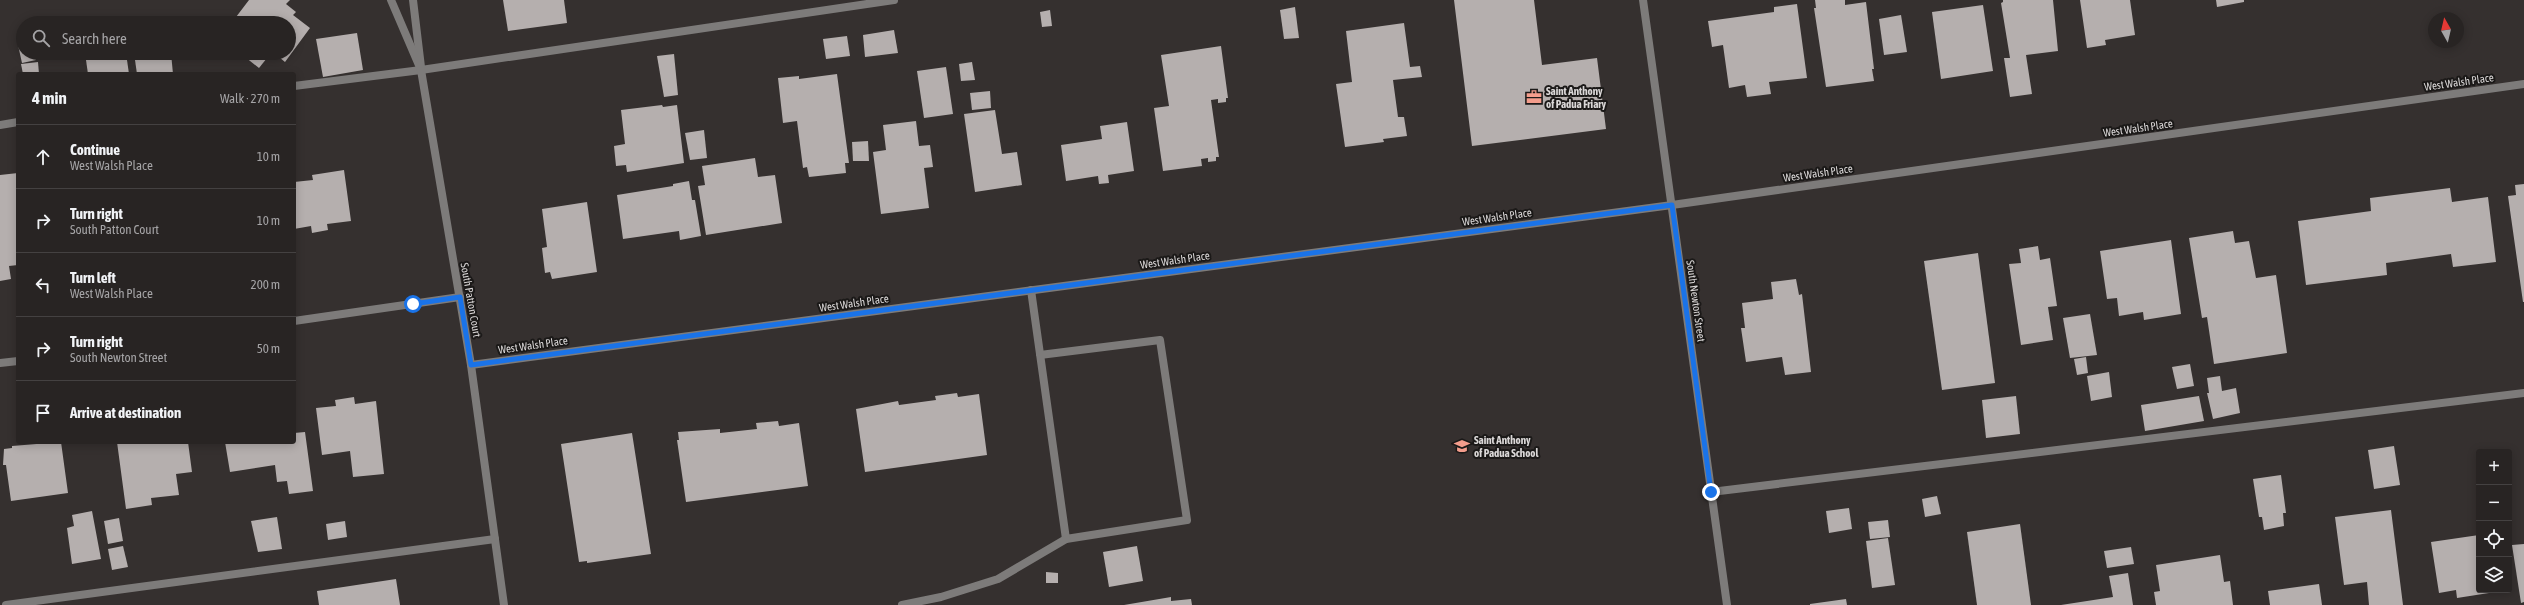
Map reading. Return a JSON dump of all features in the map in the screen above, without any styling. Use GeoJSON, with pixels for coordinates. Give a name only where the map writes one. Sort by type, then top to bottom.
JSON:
{"type":"FeatureCollection","features":[{"type":"Feature","properties":{"kind":"street"},"geometry":{"type":"LineString","coordinates":[[392,0],[421,70]]}},
{"type":"Feature","properties":{"kind":"street","name":"South Patton Court"},"geometry":{"type":"LineString","coordinates":[[413,0],[421,70],[471,365],[504,605]]}},
{"type":"Feature","properties":{"kind":"street"},"geometry":{"type":"LineString","coordinates":[[296,86],[421,70],[894,0]]}},
{"type":"Feature","properties":{"kind":"street","name":"South Newton Street"},"geometry":{"type":"LineString","coordinates":[[1643,0],[1727,605]]}},
{"type":"Feature","properties":{"kind":"street","name":"West Walsh Place"},"geometry":{"type":"LineString","coordinates":[[471,365],[1672,205],[2524,84]]}},
{"type":"Feature","properties":{"kind":"street"},"geometry":{"type":"LineString","coordinates":[[0,125],[16,122]]}},
{"type":"Feature","properties":{"kind":"street"},"geometry":{"type":"LineString","coordinates":[[1031,290],[1066,539]]}},
{"type":"Feature","properties":{"kind":"street"},"geometry":{"type":"LineString","coordinates":[[296,321],[460,297]]}},
{"type":"Feature","properties":{"kind":"street"},"geometry":{"type":"LineString","coordinates":[[902,605],[941,597],[998,579],[1066,539],[1187,520],[1160,340],[1040,355]]}},
{"type":"Feature","properties":{"kind":"street"},"geometry":{"type":"LineString","coordinates":[[0,363],[16,361]]}},
{"type":"Feature","properties":{"kind":"street"},"geometry":{"type":"LineString","coordinates":[[1711,492],[2524,393]]}},
{"type":"Feature","properties":{"kind":"street"},"geometry":{"type":"LineString","coordinates":[[6,605],[46,602],[495,539]]}},
{"type":"Feature","properties":{"kind":"building"},"geometry":{"type":"Polygon","coordinates":[[[249,0],[290,0],[286,4],[296,12],[293,15],[294,16],[237,16],[249,0]]]}},
{"type":"Feature","properties":{"kind":"building"},"geometry":{"type":"Polygon","coordinates":[[[503,0],[564,0],[567,23],[508,31],[503,0]]]}},
{"type":"Feature","properties":{"kind":"building","name":"Saint Anthony of Padua Friary"},"geometry":{"type":"Polygon","coordinates":[[[1454,0],[1534,0],[1542,65],[1597,58],[1606,129],[1472,146],[1454,0]]]}},
{"type":"Feature","properties":{"kind":"building"},"geometry":{"type":"Polygon","coordinates":[[[1815,0],[1845,0],[1845,5],[1866,2],[1874,69],[1872,69],[1874,81],[1826,87],[1814,8],[1816,8],[1815,0]]]}},
{"type":"Feature","properties":{"kind":"building"},"geometry":{"type":"Polygon","coordinates":[[[2003,0],[2053,0],[2058,51],[2026,55],[2032,94],[2010,97],[2004,58],[2010,58],[2001,3],[2003,0]]]}},
{"type":"Feature","properties":{"kind":"building"},"geometry":{"type":"Polygon","coordinates":[[[2080,0],[2130,0],[2135,35],[2105,40],[2106,45],[2087,48],[2080,0]]]}},
{"type":"Feature","properties":{"kind":"building"},"geometry":{"type":"Polygon","coordinates":[[[2216,0],[2244,0],[2244,2],[2217,7],[2216,0]]]}},
{"type":"Feature","properties":{"kind":"building"},"geometry":{"type":"Polygon","coordinates":[[[1797,4],[1807,78],[1769,82],[1771,94],[1747,97],[1745,85],[1729,88],[1723,45],[1712,47],[1708,21],[1774,12],[1774,7],[1797,4]]]}},
{"type":"Feature","properties":{"kind":"building"},"geometry":{"type":"Polygon","coordinates":[[[1983,5],[1993,71],[1941,79],[1932,12],[1983,5]]]}},
{"type":"Feature","properties":{"kind":"building"},"geometry":{"type":"Polygon","coordinates":[[[1295,7],[1299,38],[1284,39],[1280,10],[1295,7]]]}},
{"type":"Feature","properties":{"kind":"building"},"geometry":{"type":"Polygon","coordinates":[[[1050,10],[1052,26],[1042,27],[1040,12],[1050,10]]]}},
{"type":"Feature","properties":{"kind":"building"},"geometry":{"type":"Polygon","coordinates":[[[1901,15],[1907,52],[1884,55],[1879,19],[1901,15]]]}},
{"type":"Feature","properties":{"kind":"building"},"geometry":{"type":"Polygon","coordinates":[[[296,17],[310,28],[296,47],[296,17]]]}},
{"type":"Feature","properties":{"kind":"building"},"geometry":{"type":"Polygon","coordinates":[[[1404,23],[1410,67],[1420,66],[1422,77],[1393,80],[1398,117],[1404,117],[1407,136],[1383,139],[1384,142],[1345,147],[1336,84],[1352,82],[1346,31],[1404,23]]]}},
{"type":"Feature","properties":{"kind":"building"},"geometry":{"type":"Polygon","coordinates":[[[894,30],[898,53],[865,57],[863,35],[894,30]]]}},
{"type":"Feature","properties":{"kind":"building"},"geometry":{"type":"Polygon","coordinates":[[[357,33],[363,70],[323,77],[316,39],[357,33]]]}},
{"type":"Feature","properties":{"kind":"building"},"geometry":{"type":"Polygon","coordinates":[[[847,36],[850,56],[826,59],[823,39],[847,36]]]}},
{"type":"Feature","properties":{"kind":"building"},"geometry":{"type":"Polygon","coordinates":[[[1221,46],[1228,98],[1226,98],[1226,102],[1218,103],[1218,99],[1211,100],[1219,157],[1216,157],[1216,161],[1208,162],[1208,158],[1201,159],[1202,166],[1163,171],[1154,108],[1169,106],[1161,55],[1221,46]]]}},
{"type":"Feature","properties":{"kind":"building"},"geometry":{"type":"Polygon","coordinates":[[[674,54],[678,95],[664,97],[657,56],[674,54]]]}},
{"type":"Feature","properties":{"kind":"building"},"geometry":{"type":"Polygon","coordinates":[[[21,60],[36,60],[22,63],[21,60]]]}},
{"type":"Feature","properties":{"kind":"building"},"geometry":{"type":"Polygon","coordinates":[[[86,60],[127,60],[129,72],[88,72],[86,60]]]}},
{"type":"Feature","properties":{"kind":"building"},"geometry":{"type":"Polygon","coordinates":[[[135,60],[172,60],[173,72],[137,72],[135,60]]]}},
{"type":"Feature","properties":{"kind":"building"},"geometry":{"type":"Polygon","coordinates":[[[249,60],[265,60],[259,68],[249,60]]]}},
{"type":"Feature","properties":{"kind":"building"},"geometry":{"type":"Polygon","coordinates":[[[38,62],[39,72],[23,72],[21,64],[38,62]]]}},
{"type":"Feature","properties":{"kind":"building"},"geometry":{"type":"Polygon","coordinates":[[[972,62],[975,80],[961,81],[959,64],[972,62]]]}},
{"type":"Feature","properties":{"kind":"building"},"geometry":{"type":"Polygon","coordinates":[[[946,67],[953,114],[924,118],[917,71],[946,67]]]}},
{"type":"Feature","properties":{"kind":"building"},"geometry":{"type":"Polygon","coordinates":[[[837,74],[849,163],[845,163],[846,173],[809,177],[807,167],[803,168],[797,121],[783,123],[778,78],[799,76],[799,79],[837,74]]]}},
{"type":"Feature","properties":{"kind":"building"},"geometry":{"type":"Polygon","coordinates":[[[990,91],[991,108],[972,110],[970,93],[990,91]]]}},
{"type":"Feature","properties":{"kind":"building"},"geometry":{"type":"Polygon","coordinates":[[[662,105],[663,107],[677,105],[684,163],[627,172],[626,165],[616,166],[614,146],[625,144],[621,110],[662,105]]]}},
{"type":"Feature","properties":{"kind":"building"},"geometry":{"type":"Polygon","coordinates":[[[995,110],[1002,154],[1017,152],[1022,185],[975,192],[964,114],[995,110]]]}},
{"type":"Feature","properties":{"kind":"building"},"geometry":{"type":"Polygon","coordinates":[[[916,121],[919,146],[930,145],[933,167],[924,168],[929,208],[881,214],[873,152],[886,150],[883,125],[916,121]]]}},
{"type":"Feature","properties":{"kind":"building"},"geometry":{"type":"Polygon","coordinates":[[[1127,122],[1134,171],[1108,175],[1109,183],[1099,184],[1098,176],[1066,181],[1061,145],[1102,139],[1100,126],[1127,122]]]}},
{"type":"Feature","properties":{"kind":"building"},"geometry":{"type":"Polygon","coordinates":[[[704,130],[707,158],[690,160],[685,133],[704,130]]]}},
{"type":"Feature","properties":{"kind":"building"},"geometry":{"type":"Polygon","coordinates":[[[868,141],[869,161],[853,161],[852,142],[868,141]]]}},
{"type":"Feature","properties":{"kind":"building"},"geometry":{"type":"Polygon","coordinates":[[[755,158],[758,177],[775,175],[782,223],[706,235],[698,186],[705,185],[702,166],[755,158]]]}},
{"type":"Feature","properties":{"kind":"building"},"geometry":{"type":"Polygon","coordinates":[[[344,170],[351,221],[327,224],[328,230],[312,233],[311,226],[296,229],[296,182],[313,180],[312,175],[344,170]]]}},
{"type":"Feature","properties":{"kind":"building"},"geometry":{"type":"Polygon","coordinates":[[[16,173],[16,265],[9,266],[11,279],[0,281],[0,175],[16,173]]]}},
{"type":"Feature","properties":{"kind":"building"},"geometry":{"type":"Polygon","coordinates":[[[689,181],[692,200],[695,200],[701,236],[680,240],[679,231],[623,239],[617,195],[673,186],[673,184],[689,181]]]}},
{"type":"Feature","properties":{"kind":"building"},"geometry":{"type":"Polygon","coordinates":[[[2524,184],[2523,302],[2508,196],[2516,195],[2515,185],[2524,184]]]}},
{"type":"Feature","properties":{"kind":"building"},"geometry":{"type":"Polygon","coordinates":[[[2450,188],[2452,202],[2488,197],[2496,262],[2453,267],[2451,254],[2386,263],[2387,275],[2306,285],[2298,221],[2371,211],[2370,198],[2450,188]]]}},
{"type":"Feature","properties":{"kind":"building"},"geometry":{"type":"Polygon","coordinates":[[[587,202],[597,272],[552,279],[550,272],[545,273],[542,248],[547,247],[542,209],[587,202]]]}},
{"type":"Feature","properties":{"kind":"building"},"geometry":{"type":"Polygon","coordinates":[[[2233,231],[2235,243],[2249,241],[2256,278],[2276,275],[2287,353],[2214,364],[2207,317],[2202,318],[2189,238],[2233,231]]]}},
{"type":"Feature","properties":{"kind":"building"},"geometry":{"type":"Polygon","coordinates":[[[2171,240],[2181,314],[2144,320],[2143,312],[2119,316],[2117,298],[2107,299],[2100,251],[2171,240]]]}},
{"type":"Feature","properties":{"kind":"building"},"geometry":{"type":"Polygon","coordinates":[[[2038,246],[2040,260],[2050,258],[2057,306],[2048,307],[2053,340],[2021,345],[2009,264],[2021,263],[2019,249],[2038,246]]]}},
{"type":"Feature","properties":{"kind":"building"},"geometry":{"type":"Polygon","coordinates":[[[1978,253],[1995,383],[1942,390],[1924,261],[1978,253]]]}},
{"type":"Feature","properties":{"kind":"building"},"geometry":{"type":"Polygon","coordinates":[[[1796,279],[1799,295],[1802,294],[1811,372],[1785,375],[1782,357],[1746,362],[1741,328],[1745,328],[1742,303],[1773,299],[1771,282],[1796,279]]]}},
{"type":"Feature","properties":{"kind":"building"},"geometry":{"type":"Polygon","coordinates":[[[2090,314],[2097,355],[2070,358],[2063,318],[2090,314]]]}},
{"type":"Feature","properties":{"kind":"building"},"geometry":{"type":"Polygon","coordinates":[[[2086,357],[2088,373],[2077,375],[2074,359],[2086,357]]]}},
{"type":"Feature","properties":{"kind":"building"},"geometry":{"type":"Polygon","coordinates":[[[2190,364],[2194,386],[2177,389],[2172,367],[2190,364]]]}},
{"type":"Feature","properties":{"kind":"building"},"geometry":{"type":"Polygon","coordinates":[[[2109,372],[2112,397],[2091,401],[2087,376],[2109,372]]]}},
{"type":"Feature","properties":{"kind":"building"},"geometry":{"type":"Polygon","coordinates":[[[2220,376],[2222,391],[2236,388],[2240,413],[2213,419],[2207,393],[2209,393],[2207,378],[2220,376]]]}},
{"type":"Feature","properties":{"kind":"building"},"geometry":{"type":"Polygon","coordinates":[[[957,393],[958,397],[979,394],[987,455],[865,472],[856,409],[898,401],[899,405],[936,400],[935,396],[957,393]]]}},
{"type":"Feature","properties":{"kind":"building"},"geometry":{"type":"Polygon","coordinates":[[[2016,396],[2020,434],[1986,438],[1982,400],[2016,396]]]}},
{"type":"Feature","properties":{"kind":"building"},"geometry":{"type":"Polygon","coordinates":[[[2199,396],[2204,421],[2145,431],[2141,405],[2199,396]]]}},
{"type":"Feature","properties":{"kind":"building"},"geometry":{"type":"Polygon","coordinates":[[[354,397],[355,404],[376,401],[384,474],[353,477],[350,451],[322,455],[316,408],[336,406],[335,400],[354,397]]]}},
{"type":"Feature","properties":{"kind":"building"},"geometry":{"type":"Polygon","coordinates":[[[778,421],[779,426],[799,423],[808,486],[686,502],[677,440],[679,440],[678,432],[720,429],[720,433],[757,429],[756,423],[778,421]]]}},
{"type":"Feature","properties":{"kind":"building"},"geometry":{"type":"Polygon","coordinates":[[[305,432],[313,491],[289,494],[287,481],[277,482],[275,465],[230,472],[225,444],[296,444],[296,433],[305,432]]]}},
{"type":"Feature","properties":{"kind":"building"},"geometry":{"type":"Polygon","coordinates":[[[632,433],[651,554],[587,563],[587,561],[579,562],[561,444],[632,433]]]}},
{"type":"Feature","properties":{"kind":"building"},"geometry":{"type":"Polygon","coordinates":[[[61,444],[68,493],[11,501],[6,465],[3,465],[4,449],[12,448],[12,446],[61,444]]]}},
{"type":"Feature","properties":{"kind":"building"},"geometry":{"type":"Polygon","coordinates":[[[117,444],[188,444],[192,472],[176,474],[179,495],[151,498],[152,505],[126,509],[117,444]]]}},
{"type":"Feature","properties":{"kind":"building"},"geometry":{"type":"Polygon","coordinates":[[[2394,446],[2400,485],[2374,489],[2368,450],[2394,446]]]}},
{"type":"Feature","properties":{"kind":"building"},"geometry":{"type":"Polygon","coordinates":[[[2281,475],[2286,513],[2283,513],[2284,526],[2264,530],[2262,517],[2259,517],[2253,479],[2281,475]]]}},
{"type":"Feature","properties":{"kind":"building"},"geometry":{"type":"Polygon","coordinates":[[[1937,496],[1941,514],[1925,517],[1922,499],[1937,496]]]}},
{"type":"Feature","properties":{"kind":"building"},"geometry":{"type":"Polygon","coordinates":[[[1849,508],[1852,529],[1829,533],[1826,511],[1849,508]]]}},
{"type":"Feature","properties":{"kind":"building"},"geometry":{"type":"Polygon","coordinates":[[[2391,510],[2403,605],[2369,605],[2367,582],[2344,585],[2335,517],[2391,510]]]}},
{"type":"Feature","properties":{"kind":"building"},"geometry":{"type":"Polygon","coordinates":[[[92,511],[101,559],[72,564],[67,528],[74,526],[72,515],[92,511]]]}},
{"type":"Feature","properties":{"kind":"building"},"geometry":{"type":"Polygon","coordinates":[[[277,517],[282,549],[258,552],[251,521],[277,517]]]}},
{"type":"Feature","properties":{"kind":"building"},"geometry":{"type":"Polygon","coordinates":[[[119,518],[123,541],[108,544],[104,521],[119,518]]]}},
{"type":"Feature","properties":{"kind":"building"},"geometry":{"type":"Polygon","coordinates":[[[1888,520],[1890,537],[1870,539],[1868,522],[1888,520]]]}},
{"type":"Feature","properties":{"kind":"building"},"geometry":{"type":"Polygon","coordinates":[[[345,521],[347,537],[328,540],[326,524],[345,521]]]}},
{"type":"Feature","properties":{"kind":"building"},"geometry":{"type":"Polygon","coordinates":[[[2020,524],[2031,605],[1977,605],[1967,532],[2020,524]]]}},
{"type":"Feature","properties":{"kind":"building"},"geometry":{"type":"Polygon","coordinates":[[[2476,535],[2476,593],[2489,593],[2457,598],[2456,590],[2439,593],[2431,542],[2476,535]]]}},
{"type":"Feature","properties":{"kind":"building"},"geometry":{"type":"Polygon","coordinates":[[[1888,538],[1895,585],[1872,588],[1866,541],[1888,538]]]}},
{"type":"Feature","properties":{"kind":"building"},"geometry":{"type":"Polygon","coordinates":[[[2524,544],[2524,602],[2521,603],[2512,545],[2524,544]]]}},
{"type":"Feature","properties":{"kind":"building"},"geometry":{"type":"Polygon","coordinates":[[[123,546],[128,567],[112,570],[108,549],[123,546]]]}},
{"type":"Feature","properties":{"kind":"building"},"geometry":{"type":"Polygon","coordinates":[[[1137,546],[1143,581],[1109,587],[1103,552],[1137,546]]]}},
{"type":"Feature","properties":{"kind":"building"},"geometry":{"type":"Polygon","coordinates":[[[2131,547],[2134,564],[2107,568],[2104,551],[2131,547]]]}},
{"type":"Feature","properties":{"kind":"building"},"geometry":{"type":"Polygon","coordinates":[[[2220,555],[2224,582],[2230,581],[2233,605],[2156,605],[2154,592],[2160,591],[2156,565],[2220,555]]]}},
{"type":"Feature","properties":{"kind":"building"},"geometry":{"type":"Polygon","coordinates":[[[1046,572],[1058,573],[1058,583],[1046,583],[1046,572]]]}},
{"type":"Feature","properties":{"kind":"building"},"geometry":{"type":"Polygon","coordinates":[[[2128,573],[2133,605],[2061,605],[2113,597],[2109,576],[2128,573]]]}},
{"type":"Feature","properties":{"kind":"building"},"geometry":{"type":"Polygon","coordinates":[[[396,579],[400,605],[319,605],[317,591],[396,579]]]}},
{"type":"Feature","properties":{"kind":"building"},"geometry":{"type":"Polygon","coordinates":[[[2319,584],[2322,605],[2270,605],[2268,591],[2319,584]]]}},
{"type":"Feature","properties":{"kind":"building"},"geometry":{"type":"Polygon","coordinates":[[[1171,597],[1171,601],[1191,599],[1192,605],[1124,605],[1171,597]]]}},
{"type":"Feature","properties":{"kind":"building"},"geometry":{"type":"Polygon","coordinates":[[[1846,599],[1847,605],[1810,605],[1810,604],[1846,599]]]}},
{"type":"Feature","properties":{"kind":"place","name":"Saint Anthony of Padua Friary"},"geometry":{"type":"Point","coordinates":[1534,97]}},
{"type":"Feature","properties":{"kind":"place","name":"Saint Anthony of Padua School"},"geometry":{"type":"Point","coordinates":[1462,446]}},
{"type":"Feature","properties":{"kind":"route"},"geometry":{"type":"LineString","coordinates":[[413,304],[460,297],[471,365],[1672,205],[1711,492]]}}]}
